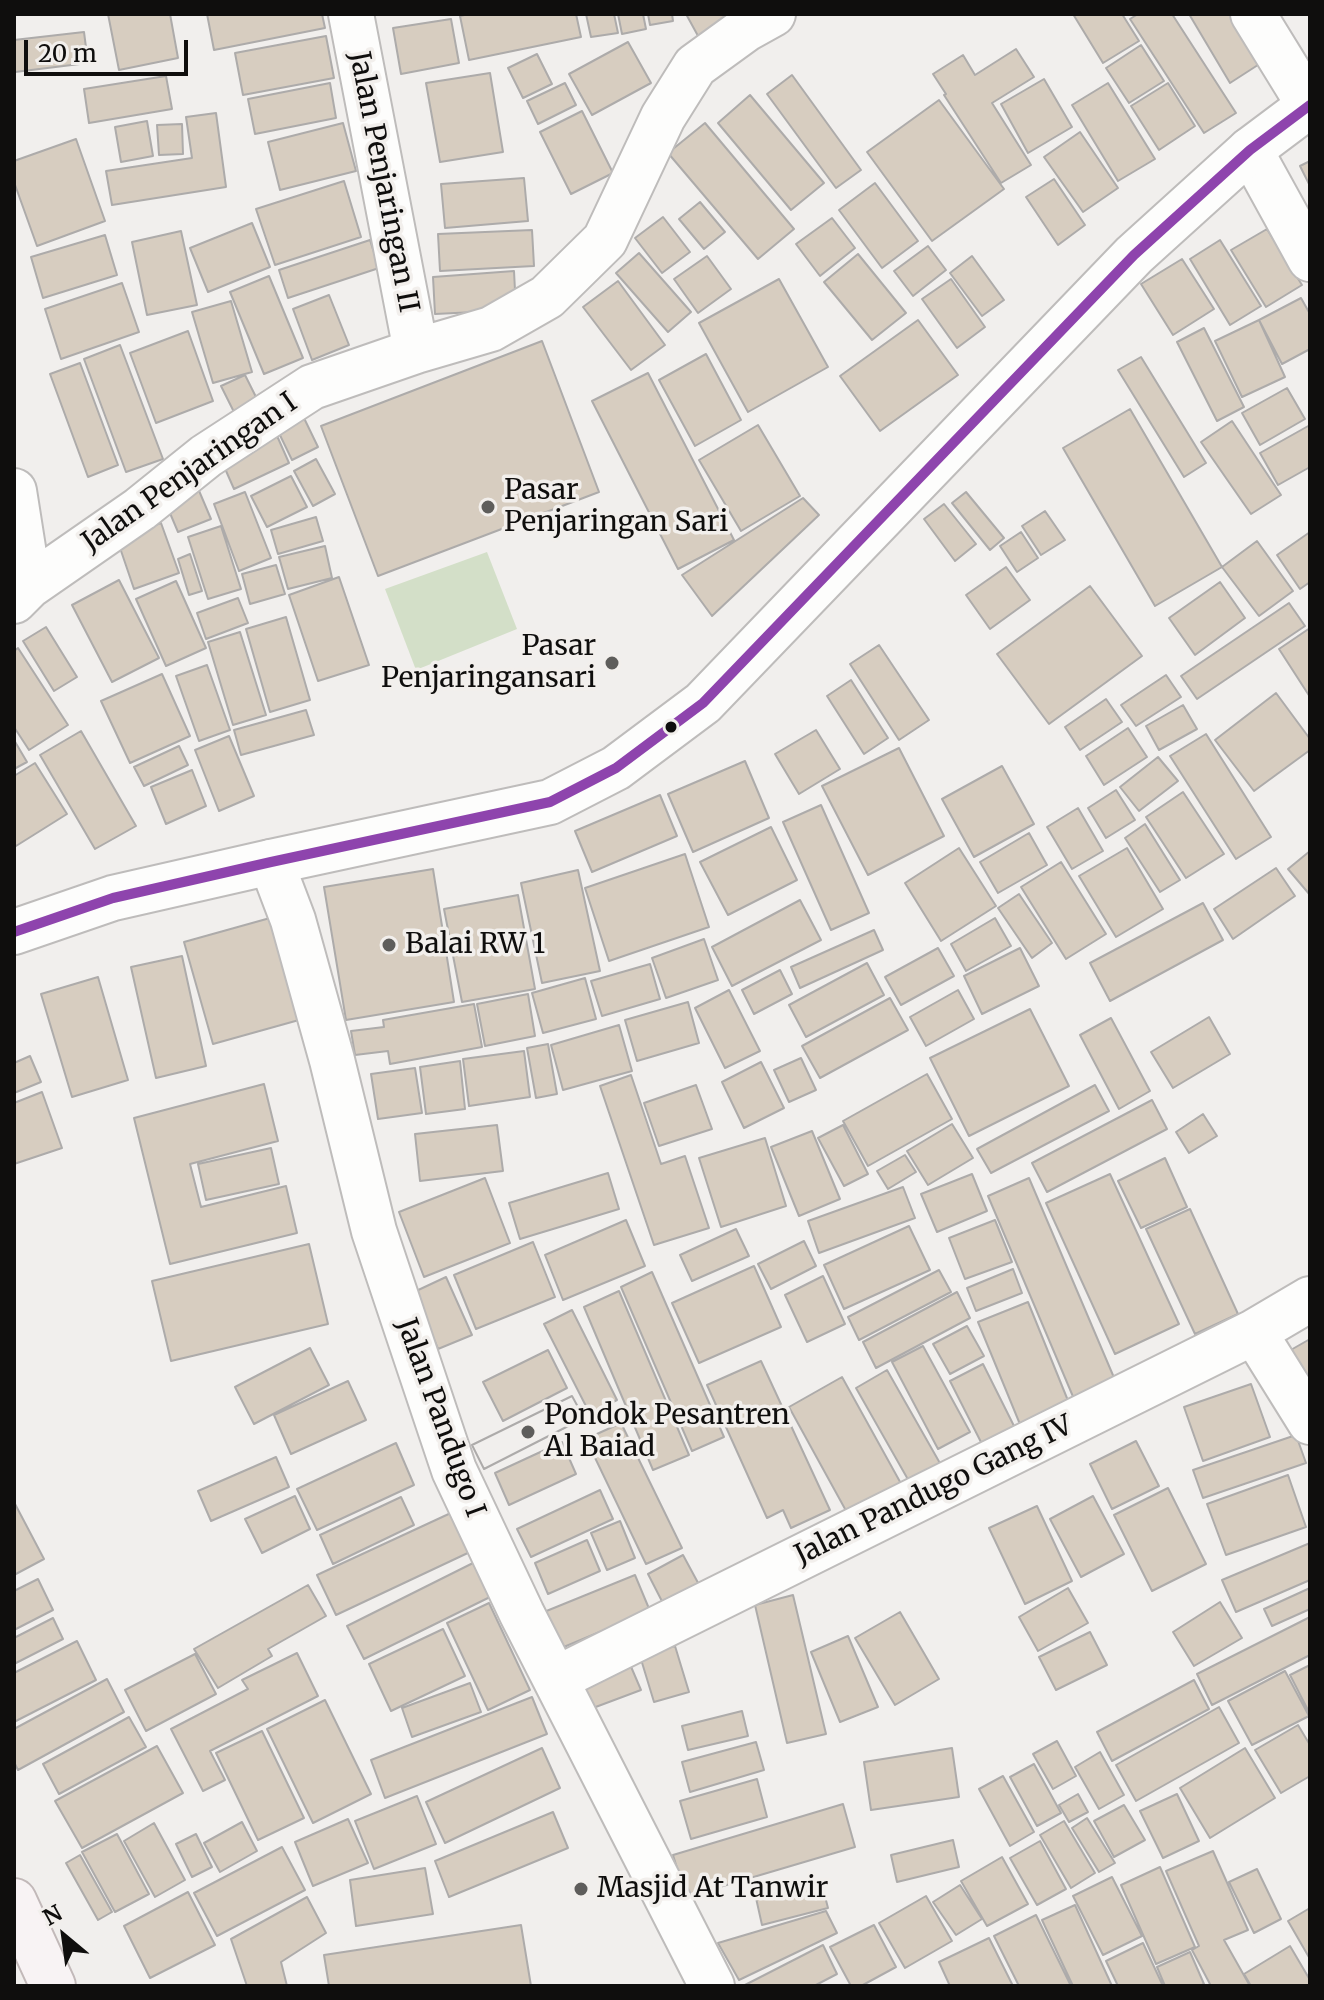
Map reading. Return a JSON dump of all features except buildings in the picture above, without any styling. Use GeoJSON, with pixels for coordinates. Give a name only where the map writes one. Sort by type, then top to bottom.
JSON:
{"type":"FeatureCollection","features":[{"type":"Feature","properties":{"kind":"main road"},"geometry":{"type":"LineString","coordinates":[[14,1901],[53,1986]]}},
{"type":"Feature","properties":{"kind":"street","name":"Jalan Penjaringan II"},"geometry":{"type":"LineString","coordinates":[[351,14],[416,351]]}},
{"type":"Feature","properties":{"kind":"street","name":"Jalan Penjaringan I"},"geometry":{"type":"LineString","coordinates":[[21,593],[140,509],[206,456],[312,387],[491,329],[547,297],[605,240],[663,117],[695,66],[746,29],[773,14]]}},
{"type":"Feature","properties":{"kind":"street"},"geometry":{"type":"LineString","coordinates":[[14,932],[113,898],[550,802],[616,768],[703,703],[1134,255],[1250,150],[1310,105],[1253,14]]}},
{"type":"Feature","properties":{"kind":"street"},"geometry":{"type":"LineString","coordinates":[[1250,150],[1310,259]]}},
{"type":"Feature","properties":{"kind":"street"},"geometry":{"type":"LineString","coordinates":[[14,491],[21,593]]}},
{"type":"Feature","properties":{"kind":"street","name":"Jalan Pandugo I"},"geometry":{"type":"LineString","coordinates":[[271,862],[293,920],[329,1047],[374,1231],[454,1470],[522,1614],[712,1986]]}},
{"type":"Feature","properties":{"kind":"street","name":"Jalan Pandugo Gang IV"},"geometry":{"type":"LineString","coordinates":[[556,1679],[1254,1332],[1310,1299]]}},
{"type":"Feature","properties":{"kind":"street"},"geometry":{"type":"LineString","coordinates":[[1254,1332],[1310,1422]]}},
{"type":"Feature","properties":{"kind":"green space"},"geometry":{"type":"Polygon","coordinates":[[[487,552],[517,629],[416,670],[385,589],[487,552]]]}},
{"type":"Feature","properties":{"kind":"transit line"},"geometry":{"type":"LineString","coordinates":[[14,932],[113,898],[550,802],[616,768],[703,703],[1134,255],[1250,150],[1310,105]]}},
{"type":"Feature","properties":{"kind":"place","name":"Pasar Penjaringan Sari"},"geometry":{"type":"Point","coordinates":[488,507]}},
{"type":"Feature","properties":{"kind":"place","name":"Pasar Penjaringansari"},"geometry":{"type":"Point","coordinates":[612,663]}},
{"type":"Feature","properties":{"kind":"place","name":"Balai RW 1"},"geometry":{"type":"Point","coordinates":[389,945]}},
{"type":"Feature","properties":{"kind":"place","name":"Pondok Pesantren Al Baiad"},"geometry":{"type":"Point","coordinates":[528,1432]}},
{"type":"Feature","properties":{"kind":"place","name":"Masjid At Tanwir"},"geometry":{"type":"Point","coordinates":[581,1889]}}]}
